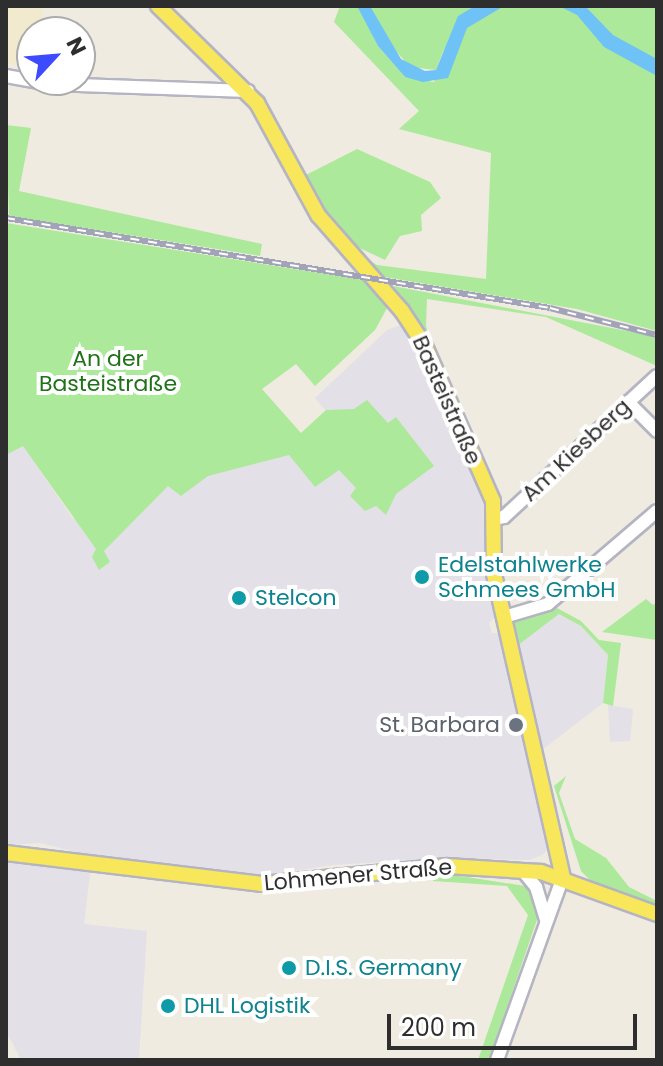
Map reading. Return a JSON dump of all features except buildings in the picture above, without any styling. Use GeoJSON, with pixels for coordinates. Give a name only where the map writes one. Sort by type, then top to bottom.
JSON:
{"type":"FeatureCollection","features":[{"type":"Feature","properties":{"kind":"main road","name":"Basteistraße"},"geometry":{"type":"LineString","coordinates":[[158,6],[248,91],[284,147],[318,215],[419,333],[491,495],[494,574],[563,877]]}},
{"type":"Feature","properties":{"kind":"main road","name":"Lohmener Straße"},"geometry":{"type":"LineString","coordinates":[[6,853],[262,884],[447,866],[523,871],[563,877],[657,914]]}},
{"type":"Feature","properties":{"kind":"street"},"geometry":{"type":"LineString","coordinates":[[6,76],[50,84],[248,91]]}},
{"type":"Feature","properties":{"kind":"street","name":"Am Kiesberg"},"geometry":{"type":"LineString","coordinates":[[493,519],[504,517],[657,376]]}},
{"type":"Feature","properties":{"kind":"street"},"geometry":{"type":"LineString","coordinates":[[628,402],[657,431]]}},
{"type":"Feature","properties":{"kind":"street"},"geometry":{"type":"LineString","coordinates":[[504,617],[548,604],[657,511]]}},
{"type":"Feature","properties":{"kind":"street"},"geometry":{"type":"LineString","coordinates":[[523,871],[543,903],[546,923]]}},
{"type":"Feature","properties":{"kind":"street"},"geometry":{"type":"LineString","coordinates":[[497,1060],[563,877]]}},
{"type":"Feature","properties":{"kind":"shaded area"},"geometry":{"type":"Polygon","coordinates":[[[6,6],[40,6],[43,16],[16,16],[16,65],[6,63],[6,6]]]}},
{"type":"Feature","properties":{"kind":"shaded area"},"geometry":{"type":"Polygon","coordinates":[[[403,324],[486,504],[486,561],[496,616],[489,623],[492,633],[499,633],[550,845],[544,854],[529,860],[451,858],[332,865],[262,876],[88,855],[40,843],[6,845],[6,455],[23,445],[73,519],[301,433],[326,411],[315,398],[387,330],[403,324]]]}},
{"type":"Feature","properties":{"kind":"shaded area"},"geometry":{"type":"Polygon","coordinates":[[[559,614],[581,626],[608,655],[603,703],[542,750],[517,646],[559,614]]]}},
{"type":"Feature","properties":{"kind":"shaded area"},"geometry":{"type":"Polygon","coordinates":[[[608,705],[633,709],[630,741],[610,742],[608,705]]]}},
{"type":"Feature","properties":{"kind":"shaded area"},"geometry":{"type":"Polygon","coordinates":[[[6,857],[91,866],[84,924],[147,931],[139,1060],[21,1060],[6,1031],[6,857]]]}},
{"type":"Feature","properties":{"kind":"green space"},"geometry":{"type":"Polygon","coordinates":[[[340,6],[358,6],[378,46],[405,77],[434,82],[445,46],[436,70],[410,67],[384,37],[370,6],[657,6],[657,331],[577,309],[378,276],[364,257],[377,265],[486,279],[491,153],[399,129],[419,111],[334,22],[340,6]]]}},
{"type":"Feature","properties":{"kind":"green space"},"geometry":{"type":"Polygon","coordinates":[[[6,125],[31,128],[19,191],[262,244],[260,256],[9,216],[6,125]]]}},
{"type":"Feature","properties":{"kind":"green space"},"geometry":{"type":"Polygon","coordinates":[[[357,149],[430,182],[441,198],[421,215],[422,231],[400,236],[385,260],[349,243],[328,221],[302,177],[357,149]]]}},
{"type":"Feature","properties":{"kind":"green space","name":"An der Basteistraße"},"geometry":{"type":"Polygon","coordinates":[[[6,223],[364,280],[387,308],[375,330],[315,386],[296,364],[262,389],[301,433],[326,410],[354,409],[367,400],[388,423],[396,417],[434,466],[396,494],[386,515],[376,506],[365,511],[350,496],[356,488],[339,470],[315,487],[289,455],[208,476],[181,496],[168,486],[104,551],[110,562],[99,570],[92,557],[96,549],[23,446],[6,455],[6,223]]]}},
{"type":"Feature","properties":{"kind":"green space"},"geometry":{"type":"Polygon","coordinates":[[[383,284],[648,335],[657,339],[657,366],[546,317],[427,299],[426,326],[437,363],[399,301],[402,295],[394,295],[383,284]]]}},
{"type":"Feature","properties":{"kind":"green space"},"geometry":{"type":"Polygon","coordinates":[[[646,599],[653,605],[657,602],[657,640],[602,632],[646,599]]]}},
{"type":"Feature","properties":{"kind":"green space"},"geometry":{"type":"Polygon","coordinates":[[[555,607],[581,621],[599,640],[621,643],[613,706],[603,703],[608,655],[581,626],[559,614],[517,646],[512,624],[516,617],[555,607]]]}},
{"type":"Feature","properties":{"kind":"green space"},"geometry":{"type":"Polygon","coordinates":[[[566,776],[559,793],[575,839],[606,858],[629,887],[657,901],[657,907],[591,881],[581,871],[554,786],[566,776]]]}},
{"type":"Feature","properties":{"kind":"green space"},"geometry":{"type":"Polygon","coordinates":[[[454,875],[525,886],[540,911],[489,1060],[478,1060],[528,915],[507,886],[433,881],[433,876],[454,875]]]}},
{"type":"Feature","properties":{"kind":"water"},"geometry":{"type":"Polygon","coordinates":[[[370,6],[401,59],[425,71],[436,70],[458,16],[475,6],[504,6],[467,28],[448,78],[423,82],[405,77],[378,46],[358,8],[370,6]]]}},
{"type":"Feature","properties":{"kind":"water"},"geometry":{"type":"Polygon","coordinates":[[[559,6],[585,6],[613,35],[657,59],[657,76],[604,47],[577,15],[559,6]]]}},
{"type":"Feature","properties":{"kind":"railway"},"geometry":{"type":"LineString","coordinates":[[6,218],[550,308],[657,335]]}},
{"type":"Feature","properties":{"kind":"place","name":"Edelstahlwerke Schmees GmbH"},"geometry":{"type":"Point","coordinates":[422,577]}},
{"type":"Feature","properties":{"kind":"place","name":"Stelcon"},"geometry":{"type":"Point","coordinates":[239,598]}},
{"type":"Feature","properties":{"kind":"place","name":"St. Barbara"},"geometry":{"type":"Point","coordinates":[516,725]}},
{"type":"Feature","properties":{"kind":"place","name":"D.I.S. Germany"},"geometry":{"type":"Point","coordinates":[289,968]}},
{"type":"Feature","properties":{"kind":"place","name":"DHL Logistik"},"geometry":{"type":"Point","coordinates":[168,1006]}}]}
